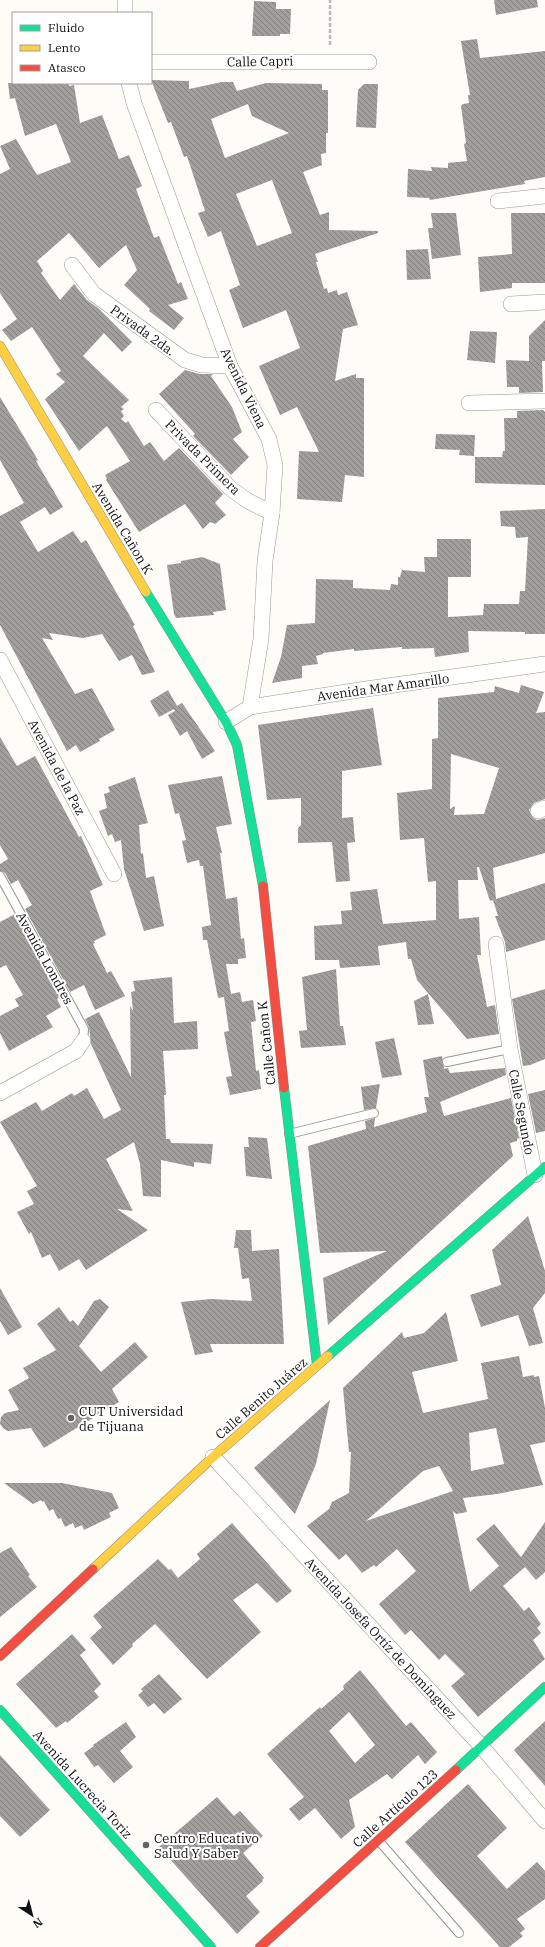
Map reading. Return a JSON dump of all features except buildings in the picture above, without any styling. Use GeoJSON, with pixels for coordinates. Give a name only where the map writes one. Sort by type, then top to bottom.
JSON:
{"type":"FeatureCollection","features":[{"type":"Feature","properties":{"kind":"street"},"geometry":{"type":"LineString","coordinates":[[125,0],[125,12]]}},
{"type":"Feature","properties":{"kind":"street","name":"Calle Capri"},"geometry":{"type":"LineString","coordinates":[[152,62],[369,62]]}},
{"type":"Feature","properties":{"kind":"street","name":"Avenida Viena"},"geometry":{"type":"LineString","coordinates":[[130,84],[134,103],[230,366],[269,439],[275,466],[272,513],[265,561],[261,639],[250,707]]}},
{"type":"Feature","properties":{"kind":"street"},"geometry":{"type":"LineString","coordinates":[[498,201],[545,196]]}},
{"type":"Feature","properties":{"kind":"street","name":"Privada 2da."},"geometry":{"type":"LineString","coordinates":[[72,266],[94,294],[185,360],[202,365],[230,366]]}},
{"type":"Feature","properties":{"kind":"street"},"geometry":{"type":"LineString","coordinates":[[511,304],[545,302]]}},
{"type":"Feature","properties":{"kind":"street","name":"Avenida Cañon K"},"geometry":{"type":"LineString","coordinates":[[0,346],[155,608],[226,722]]}},
{"type":"Feature","properties":{"kind":"street"},"geometry":{"type":"LineString","coordinates":[[469,403],[545,401]]}},
{"type":"Feature","properties":{"kind":"street","name":"Privada Primera"},"geometry":{"type":"LineString","coordinates":[[156,410],[231,489],[248,501],[272,513]]}},
{"type":"Feature","properties":{"kind":"street","name":"Avenida de la Paz"},"geometry":{"type":"LineString","coordinates":[[0,660],[114,874]]}},
{"type":"Feature","properties":{"kind":"street","name":"Avenida Mar Amarillo"},"geometry":{"type":"LineString","coordinates":[[226,722],[250,707],[545,664]]}},
{"type":"Feature","properties":{"kind":"street","name":"Calle Cañon K"},"geometry":{"type":"LineString","coordinates":[[226,722],[237,745],[265,895],[288,1134],[318,1365]]}},
{"type":"Feature","properties":{"kind":"street","name":"Calle Segundo"},"geometry":{"type":"LineString","coordinates":[[496,944],[510,1049],[540,1171]]}},
{"type":"Feature","properties":{"kind":"street"},"geometry":{"type":"LineString","coordinates":[[0,1092],[76,1051],[83,1041]]}},
{"type":"Feature","properties":{"kind":"street","name":"Calle Benito Juárez"},"geometry":{"type":"LineString","coordinates":[[0,1656],[213,1457],[412,1285],[540,1171]]}},
{"type":"Feature","properties":{"kind":"street","name":"Avenida Josefa Ortíz de Domínguez"},"geometry":{"type":"LineString","coordinates":[[213,1457],[482,1747],[545,1821]]}},
{"type":"Feature","properties":{"kind":"street","name":"Calle Artículo 123"},"geometry":{"type":"LineString","coordinates":[[260,1947],[482,1747],[545,1687]]}},
{"type":"Feature","properties":{"kind":"street","name":"Avenida Lucrecia Toriz"},"geometry":{"type":"LineString","coordinates":[[0,1710],[211,1947]]}},
{"type":"Feature","properties":{"kind":"lane","name":"Avenida Londres"},"geometry":{"type":"LineString","coordinates":[[0,876],[84,1029],[83,1041]]}},
{"type":"Feature","properties":{"kind":"lane"},"geometry":{"type":"LineString","coordinates":[[447,1062],[510,1049]]}},
{"type":"Feature","properties":{"kind":"lane"},"geometry":{"type":"LineString","coordinates":[[288,1134],[374,1113]]}},
{"type":"Feature","properties":{"kind":"lane"},"geometry":{"type":"LineString","coordinates":[[379,1840],[459,1933]]}},
{"type":"Feature","properties":{"kind":"path"},"geometry":{"type":"LineString","coordinates":[[330,0],[330,61]]}},
{"type":"Feature","properties":{"kind":"traffic: fast"},"geometry":{"type":"LineString","coordinates":[[146,592],[226,722],[237,745],[263,886]]}},
{"type":"Feature","properties":{"kind":"traffic: fast"},"geometry":{"type":"LineString","coordinates":[[284,1088],[317,1365]]}},
{"type":"Feature","properties":{"kind":"traffic: fast"},"geometry":{"type":"LineString","coordinates":[[328,1356],[545,1167]]}},
{"type":"Feature","properties":{"kind":"traffic: fast"},"geometry":{"type":"LineString","coordinates":[[456,1770],[545,1687]]}},
{"type":"Feature","properties":{"kind":"traffic: fast"},"geometry":{"type":"LineString","coordinates":[[0,1710],[211,1947]]}},
{"type":"Feature","properties":{"kind":"traffic: slow"},"geometry":{"type":"LineString","coordinates":[[0,346],[146,592]]}},
{"type":"Feature","properties":{"kind":"traffic: slow"},"geometry":{"type":"LineString","coordinates":[[93,1569],[213,1457],[328,1356]]}},
{"type":"Feature","properties":{"kind":"traffic: jam"},"geometry":{"type":"LineString","coordinates":[[263,886],[284,1088]]}},
{"type":"Feature","properties":{"kind":"traffic: jam"},"geometry":{"type":"LineString","coordinates":[[0,1656],[93,1569]]}},
{"type":"Feature","properties":{"kind":"traffic: jam"},"geometry":{"type":"LineString","coordinates":[[260,1947],[456,1770]]}},
{"type":"Feature","properties":{"kind":"place","name":"CUT Universidad de Tijuana"},"geometry":{"type":"Point","coordinates":[71,1418]}},
{"type":"Feature","properties":{"kind":"place","name":"Centro Educativo Salud Y Saber"},"geometry":{"type":"Point","coordinates":[146,1845]}}]}
